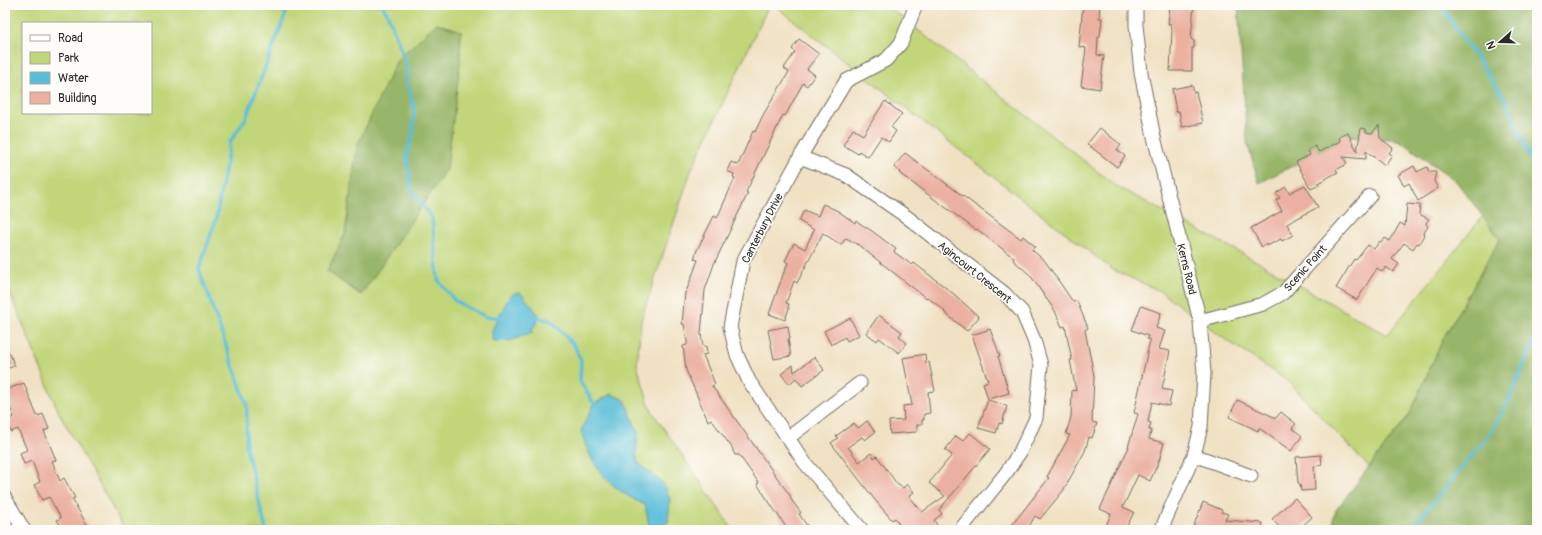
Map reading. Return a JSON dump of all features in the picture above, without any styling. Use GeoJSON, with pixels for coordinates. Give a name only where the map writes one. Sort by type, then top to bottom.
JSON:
{"type":"FeatureCollection","features":[{"type":"Feature","properties":{"kind":"street","name":"Canterbury Drive"},"geometry":{"type":"LineString","coordinates":[[862,530],[805,463],[749,381],[737,356],[730,327],[743,261],[800,156],[846,81],[886,60],[901,43],[916,5]]}},
{"type":"Feature","properties":{"kind":"street","name":"Kerns Road"},"geometry":{"type":"LineString","coordinates":[[1136,5],[1136,25],[1141,73],[1154,137],[1200,321],[1204,373],[1201,427],[1194,455],[1161,530]]}},
{"type":"Feature","properties":{"kind":"street","name":"Agincourt Crescent"},"geometry":{"type":"LineString","coordinates":[[800,156],[846,175],[852,179],[907,217],[1004,293],[1022,312],[1034,340],[1041,365],[1036,418],[1020,452],[1006,473],[960,530]]}},
{"type":"Feature","properties":{"kind":"street","name":"Scenic Point"},"geometry":{"type":"LineString","coordinates":[[1200,321],[1263,304],[1283,293],[1370,196]]}},
{"type":"Feature","properties":{"kind":"street"},"geometry":{"type":"LineString","coordinates":[[788,438],[860,383]]}},
{"type":"Feature","properties":{"kind":"street"},"geometry":{"type":"LineString","coordinates":[[1194,455],[1251,476]]}},
{"type":"Feature","properties":{"kind":"street"},"geometry":{"type":"LineString","coordinates":[[5,498],[24,530]]}},
{"type":"Feature","properties":{"kind":"green space"},"geometry":{"type":"Polygon","coordinates":[[[5,5],[769,5],[692,168],[641,320],[637,365],[650,408],[733,530],[125,530],[58,411],[5,280],[5,5]]]}},
{"type":"Feature","properties":{"kind":"green space"},"geometry":{"type":"Polygon","coordinates":[[[774,5],[886,5],[1116,186],[1260,263],[1387,335],[1483,216],[1500,239],[1443,339],[1410,414],[1369,467],[1289,382],[1222,337],[1160,291],[1113,270],[774,5]]]}},
{"type":"Feature","properties":{"kind":"green space"},"geometry":{"type":"Polygon","coordinates":[[[1238,5],[1537,5],[1537,530],[1330,530],[1336,510],[1410,414],[1443,339],[1500,239],[1456,181],[1399,140],[1351,136],[1259,183],[1247,142],[1238,5]]]}},
{"type":"Feature","properties":{"kind":"green space"},"geometry":{"type":"Polygon","coordinates":[[[437,23],[461,31],[460,64],[447,169],[361,295],[327,271],[345,234],[357,146],[397,60],[437,23]]]}},
{"type":"Feature","properties":{"kind":"water"},"geometry":{"type":"Polygon","coordinates":[[[515,293],[521,293],[539,315],[537,324],[532,328],[533,332],[513,340],[503,342],[492,340],[492,330],[509,297],[515,293]]]}},
{"type":"Feature","properties":{"kind":"water"},"geometry":{"type":"Polygon","coordinates":[[[611,394],[625,400],[638,433],[636,453],[638,463],[664,484],[670,500],[668,522],[654,530],[650,530],[645,505],[621,491],[603,475],[596,466],[585,443],[581,430],[594,404],[611,394]]]}},
{"type":"Feature","properties":{"kind":"building"},"geometry":{"type":"Polygon","coordinates":[[[1083,5],[1100,5],[1099,18],[1102,18],[1100,37],[1098,37],[1097,55],[1104,56],[1100,89],[1081,86],[1086,48],[1079,47],[1083,5]]]}},
{"type":"Feature","properties":{"kind":"building"},"geometry":{"type":"Polygon","coordinates":[[[1170,5],[1194,5],[1191,39],[1194,41],[1194,48],[1192,48],[1192,71],[1170,71],[1172,31],[1171,24],[1168,24],[1170,5]]]}},
{"type":"Feature","properties":{"kind":"building"},"geometry":{"type":"Polygon","coordinates":[[[799,39],[819,54],[807,69],[815,75],[807,86],[803,83],[785,116],[783,115],[746,192],[748,193],[714,264],[705,290],[701,333],[703,346],[706,346],[707,354],[703,355],[715,384],[712,386],[791,497],[790,498],[801,513],[799,514],[810,530],[788,530],[757,484],[759,483],[739,455],[735,455],[733,449],[711,419],[708,421],[686,370],[683,346],[687,345],[687,341],[684,324],[682,324],[685,292],[698,260],[694,259],[697,250],[714,216],[717,218],[735,178],[733,177],[734,174],[727,171],[731,162],[738,165],[753,131],[755,132],[763,115],[789,72],[784,68],[795,52],[792,49],[799,39]]]}},
{"type":"Feature","properties":{"kind":"building"},"geometry":{"type":"Polygon","coordinates":[[[1192,85],[1194,93],[1196,92],[1203,123],[1182,127],[1179,111],[1176,112],[1172,89],[1192,85]]]}},
{"type":"Feature","properties":{"kind":"building"},"geometry":{"type":"Polygon","coordinates":[[[885,101],[902,114],[891,127],[896,131],[889,142],[881,137],[868,157],[859,151],[858,154],[843,145],[853,129],[863,135],[885,101]]]}},
{"type":"Feature","properties":{"kind":"building"},"geometry":{"type":"Polygon","coordinates":[[[1379,125],[1380,138],[1393,148],[1389,153],[1392,155],[1385,165],[1366,151],[1366,159],[1343,157],[1347,164],[1336,170],[1338,172],[1318,183],[1319,185],[1311,189],[1296,162],[1310,155],[1308,150],[1315,146],[1319,152],[1340,141],[1339,137],[1348,133],[1357,151],[1361,128],[1366,129],[1366,132],[1372,133],[1379,125]]]}},
{"type":"Feature","properties":{"kind":"building"},"geometry":{"type":"Polygon","coordinates":[[[1100,128],[1121,145],[1117,150],[1125,156],[1117,167],[1087,144],[1100,128]]]}},
{"type":"Feature","properties":{"kind":"building"},"geometry":{"type":"Polygon","coordinates":[[[905,153],[1021,239],[1023,236],[1035,246],[1032,250],[1045,261],[1073,302],[1077,301],[1088,328],[1085,330],[1094,376],[1092,422],[1097,423],[1092,438],[1089,437],[1085,451],[1063,491],[1040,519],[1035,516],[1027,530],[1008,530],[1049,478],[1047,477],[1070,435],[1066,434],[1071,417],[1072,390],[1076,391],[1070,360],[1072,360],[1065,326],[1062,327],[1055,311],[1030,275],[1013,260],[1014,258],[977,229],[976,230],[899,173],[900,172],[894,167],[905,153]]]}},
{"type":"Feature","properties":{"kind":"building"},"geometry":{"type":"Polygon","coordinates":[[[1414,166],[1417,172],[1427,167],[1429,172],[1436,172],[1434,181],[1438,188],[1418,201],[1409,183],[1404,186],[1398,175],[1414,166]]]}},
{"type":"Feature","properties":{"kind":"building"},"geometry":{"type":"Polygon","coordinates":[[[1305,185],[1318,207],[1287,224],[1293,235],[1282,241],[1281,239],[1267,246],[1266,244],[1262,247],[1251,228],[1282,211],[1276,200],[1280,198],[1276,193],[1286,187],[1289,193],[1305,185]]]}},
{"type":"Feature","properties":{"kind":"building"},"geometry":{"type":"Polygon","coordinates":[[[823,204],[872,231],[896,249],[894,252],[912,265],[914,263],[955,295],[979,317],[967,331],[944,312],[945,311],[857,244],[846,238],[841,245],[823,233],[797,283],[794,281],[786,303],[789,304],[789,308],[785,320],[769,314],[788,263],[785,261],[794,243],[805,249],[814,230],[799,221],[804,210],[818,216],[823,204]]]}},
{"type":"Feature","properties":{"kind":"building"},"geometry":{"type":"Polygon","coordinates":[[[1407,204],[1420,205],[1419,214],[1429,219],[1426,223],[1428,227],[1419,244],[1417,243],[1413,249],[1404,243],[1392,259],[1399,264],[1393,272],[1386,267],[1382,272],[1377,268],[1357,300],[1336,288],[1354,259],[1356,260],[1368,245],[1374,249],[1380,241],[1382,242],[1385,238],[1390,241],[1400,223],[1405,226],[1407,204]]]}},
{"type":"Feature","properties":{"kind":"building"},"geometry":{"type":"Polygon","coordinates":[[[1141,306],[1161,313],[1156,328],[1165,331],[1159,349],[1170,351],[1162,389],[1172,391],[1169,406],[1152,402],[1148,422],[1151,423],[1149,430],[1152,430],[1149,439],[1164,443],[1159,461],[1150,481],[1138,475],[1123,507],[1134,512],[1125,530],[1104,530],[1111,514],[1100,509],[1129,447],[1138,414],[1134,413],[1150,340],[1147,339],[1148,336],[1132,330],[1141,306]]]}},
{"type":"Feature","properties":{"kind":"building"},"geometry":{"type":"Polygon","coordinates":[[[879,315],[902,332],[899,336],[907,343],[899,353],[879,338],[877,341],[866,333],[879,315]]]}},
{"type":"Feature","properties":{"kind":"building"},"geometry":{"type":"Polygon","coordinates":[[[850,318],[859,335],[847,341],[845,337],[831,345],[824,331],[850,318]]]}},
{"type":"Feature","properties":{"kind":"building"},"geometry":{"type":"Polygon","coordinates":[[[788,326],[790,339],[788,339],[791,356],[774,359],[768,330],[788,326]]]}},
{"type":"Feature","properties":{"kind":"building"},"geometry":{"type":"Polygon","coordinates":[[[990,329],[1000,356],[998,356],[1009,393],[988,399],[983,383],[988,381],[972,335],[990,329]]]}},
{"type":"Feature","properties":{"kind":"building"},"geometry":{"type":"Polygon","coordinates":[[[5,343],[15,366],[5,369],[5,343]]]}},
{"type":"Feature","properties":{"kind":"building"},"geometry":{"type":"Polygon","coordinates":[[[925,354],[926,363],[929,362],[935,391],[928,392],[930,413],[924,414],[922,424],[917,425],[917,432],[890,434],[889,421],[904,420],[903,406],[912,405],[903,358],[925,354]]]}},
{"type":"Feature","properties":{"kind":"building"},"geometry":{"type":"Polygon","coordinates":[[[815,357],[824,370],[802,386],[795,377],[795,379],[789,384],[781,374],[793,365],[794,372],[815,357]]]}},
{"type":"Feature","properties":{"kind":"building"},"geometry":{"type":"Polygon","coordinates":[[[24,383],[37,416],[43,414],[49,429],[44,431],[56,460],[52,461],[60,481],[64,478],[75,498],[72,499],[90,530],[63,530],[57,520],[61,518],[49,497],[42,500],[34,485],[40,482],[32,461],[24,464],[20,453],[27,450],[18,429],[11,432],[6,420],[14,417],[5,396],[5,390],[24,383]]]}},
{"type":"Feature","properties":{"kind":"building"},"geometry":{"type":"Polygon","coordinates":[[[988,400],[1007,406],[1002,424],[999,423],[996,433],[978,428],[988,400]]]}},
{"type":"Feature","properties":{"kind":"building"},"geometry":{"type":"Polygon","coordinates":[[[1237,400],[1276,418],[1281,412],[1296,424],[1292,428],[1302,436],[1291,451],[1259,428],[1258,431],[1229,417],[1237,400]]]}},
{"type":"Feature","properties":{"kind":"building"},"geometry":{"type":"Polygon","coordinates":[[[867,421],[875,432],[865,440],[862,437],[848,447],[859,462],[871,453],[874,458],[877,456],[897,484],[903,488],[907,484],[914,492],[909,496],[922,512],[945,496],[929,483],[952,455],[945,450],[956,436],[963,441],[970,433],[990,449],[939,510],[942,514],[934,520],[937,525],[930,530],[903,530],[895,518],[892,520],[875,500],[831,443],[838,438],[836,436],[854,423],[858,428],[867,421]]]}},
{"type":"Feature","properties":{"kind":"building"},"geometry":{"type":"Polygon","coordinates":[[[1321,455],[1322,465],[1314,466],[1315,490],[1301,491],[1300,484],[1298,483],[1296,457],[1321,455]]]}},
{"type":"Feature","properties":{"kind":"building"},"geometry":{"type":"Polygon","coordinates":[[[1295,498],[1312,517],[1298,530],[1282,530],[1272,519],[1295,498]]]}},
{"type":"Feature","properties":{"kind":"building"},"geometry":{"type":"Polygon","coordinates":[[[1203,502],[1222,510],[1221,512],[1228,514],[1225,520],[1263,523],[1262,530],[1192,530],[1203,502]]]}},
{"type":"Feature","properties":{"kind":"waterway"},"geometry":{"type":"LineString","coordinates":[[266,530],[246,447],[247,405],[199,269],[216,219],[230,142],[246,118],[289,5]]}},
{"type":"Feature","properties":{"kind":"waterway"},"geometry":{"type":"LineString","coordinates":[[382,5],[388,15],[408,68],[406,80],[414,107],[413,132],[407,156],[411,189],[432,218],[438,280],[455,301],[486,317],[502,317]]}},
{"type":"Feature","properties":{"kind":"waterway"},"geometry":{"type":"LineString","coordinates":[[1440,5],[1505,99],[1537,173]]}},
{"type":"Feature","properties":{"kind":"waterway"},"geometry":{"type":"LineString","coordinates":[[534,317],[550,320],[574,345],[581,361],[580,381],[594,404]]}},
{"type":"Feature","properties":{"kind":"waterway"},"geometry":{"type":"LineString","coordinates":[[1410,530],[1491,433],[1510,398],[1537,334]]}}]}
